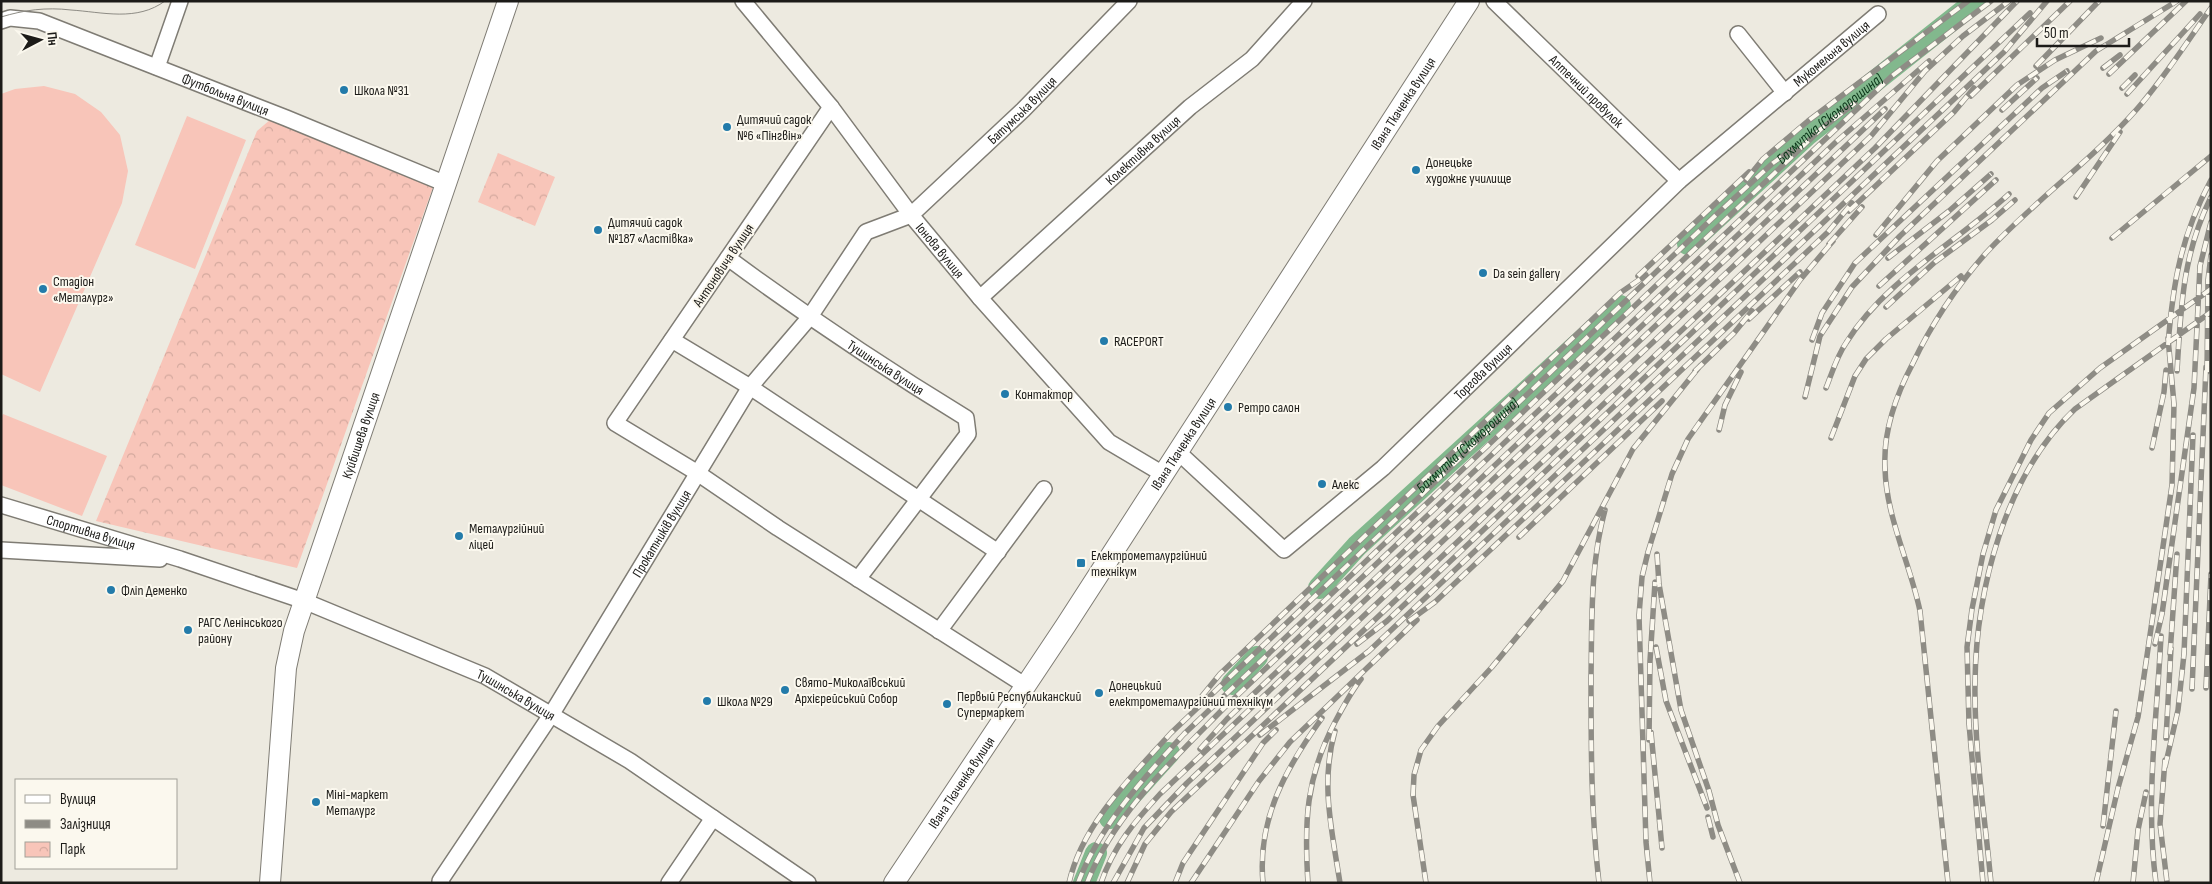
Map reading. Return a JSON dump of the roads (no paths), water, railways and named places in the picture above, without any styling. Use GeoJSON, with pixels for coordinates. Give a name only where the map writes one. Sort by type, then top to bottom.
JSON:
{"type":"FeatureCollection","features":[{"type":"Feature","properties":{"kind":"main road","name":"Куйбишева вулиця"},"geometry":{"type":"LineString","coordinates":[[270,883],[286,668],[294,631],[508,1]]}},
{"type":"Feature","properties":{"kind":"main road","name":"Івана Ткаченка вулиця"},"geometry":{"type":"LineString","coordinates":[[894,883],[1026,686],[1469,1]]}},
{"type":"Feature","properties":{"kind":"street"},"geometry":{"type":"LineString","coordinates":[[158,67],[180,1]]}},
{"type":"Feature","properties":{"kind":"street","name":"Батумська вулиця"},"geometry":{"type":"LineString","coordinates":[[911,215],[1023,110],[1129,1]]}},
{"type":"Feature","properties":{"kind":"street","name":"Колективна вулиця"},"geometry":{"type":"LineString","coordinates":[[980,298],[1190,107],[1252,58],[1304,1]]}},
{"type":"Feature","properties":{"kind":"street","name":"Аптечний провулок"},"geometry":{"type":"LineString","coordinates":[[1494,1],[1679,181]]}},
{"type":"Feature","properties":{"kind":"street","name":"Іонова вулиця"},"geometry":{"type":"LineString","coordinates":[[748,4],[831,107],[911,215],[980,298],[1109,442],[1163,474]]}},
{"type":"Feature","properties":{"kind":"street","name":"Мукомельна вулиця"},"geometry":{"type":"LineString","coordinates":[[1785,93],[1878,14]]}},
{"type":"Feature","properties":{"kind":"street","name":"Футбольна вулиця"},"geometry":{"type":"LineString","coordinates":[[1,21],[10,18],[39,21],[158,67],[446,184]]}},
{"type":"Feature","properties":{"kind":"street"},"geometry":{"type":"LineString","coordinates":[[1738,34],[1785,93]]}},
{"type":"Feature","properties":{"kind":"street","name":"Торгова вулиця"},"geometry":{"type":"LineString","coordinates":[[1178,452],[1284,550],[1383,468],[1679,181],[1785,93]]}},
{"type":"Feature","properties":{"kind":"street","name":"Антоновича вулиця"},"geometry":{"type":"LineString","coordinates":[[696,472],[615,423],[831,107]]}},
{"type":"Feature","properties":{"kind":"street","name":"Прокатників вулиця"},"geometry":{"type":"LineString","coordinates":[[441,882],[550,715],[696,472],[750,387],[809,318],[866,232],[911,215]]}},
{"type":"Feature","properties":{"kind":"street","name":"Тушинська вулиця"},"geometry":{"type":"LineString","coordinates":[[728,258],[809,318],[888,371],[966,418],[968,434],[916,499],[858,579]]}},
{"type":"Feature","properties":{"kind":"street"},"geometry":{"type":"LineString","coordinates":[[672,340],[750,387],[998,552]]}},
{"type":"Feature","properties":{"kind":"street"},"geometry":{"type":"LineString","coordinates":[[696,472],[858,579],[1026,686]]}},
{"type":"Feature","properties":{"kind":"street"},"geometry":{"type":"LineString","coordinates":[[940,631],[1044,490]]}},
{"type":"Feature","properties":{"kind":"street","name":"Спортивна вулиця"},"geometry":{"type":"LineString","coordinates":[[1,505],[180,559],[304,601]]}},
{"type":"Feature","properties":{"kind":"street","name":"Спортивна вулиця"},"geometry":{"type":"LineString","coordinates":[[1,550],[180,559]]}},
{"type":"Feature","properties":{"kind":"street","name":"Тушинська вулиця"},"geometry":{"type":"LineString","coordinates":[[304,601],[485,676],[630,761],[808,883]]}},
{"type":"Feature","properties":{"kind":"street"},"geometry":{"type":"LineString","coordinates":[[669,883],[713,818]]}},
{"type":"Feature","properties":{"kind":"waterway","name":"Бахмутка (Скоморошина)"},"geometry":{"type":"LineString","coordinates":[[1688,244],[1807,135],[1976,1]]}},
{"type":"Feature","properties":{"kind":"waterway","name":"Бахмутка (Скоморошина)"},"geometry":{"type":"LineString","coordinates":[[1319,588],[1357,546],[1620,306]]}},
{"type":"Feature","properties":{"kind":"waterway","name":"Бахмутка (Скоморошина)"},"geometry":{"type":"LineString","coordinates":[[1232,684],[1257,657]]}},
{"type":"Feature","properties":{"kind":"waterway","name":"Бахмутка (Скоморошина)"},"geometry":{"type":"LineString","coordinates":[[1110,818],[1169,753]]}},
{"type":"Feature","properties":{"kind":"waterway","name":"Бахмутка (Скоморошина)"},"geometry":{"type":"LineString","coordinates":[[1084,883],[1096,853]]}},
{"type":"Feature","properties":{"kind":"tram line"},"geometry":{"type":"LineString","coordinates":[[1,17],[44,9],[131,14],[143,12],[165,1]]}},
{"type":"Feature","properties":{"kind":"railway"},"geometry":{"type":"LineString","coordinates":[[1746,180],[1763,159],[1808,121],[1968,1]]}},
{"type":"Feature","properties":{"kind":"railway"},"geometry":{"type":"LineString","coordinates":[[1087,883],[1113,834],[1146,789],[1224,708],[1892,76],[1991,1]]}},
{"type":"Feature","properties":{"kind":"railway"},"geometry":{"type":"LineString","coordinates":[[1113,883],[1144,828],[1187,783],[1871,136],[1925,71],[1963,36],[2009,1]]}},
{"type":"Feature","properties":{"kind":"railway"},"geometry":{"type":"LineString","coordinates":[[1127,883],[1145,844],[1171,812],[1875,148],[2017,1]]}},
{"type":"Feature","properties":{"kind":"railway"},"geometry":{"type":"LineString","coordinates":[[1260,735],[1369,651],[2004,52],[2047,1]]}},
{"type":"Feature","properties":{"kind":"railway"},"geometry":{"type":"LineString","coordinates":[[1971,96],[2070,1]]}},
{"type":"Feature","properties":{"kind":"railway"},"geometry":{"type":"LineString","coordinates":[[2036,66],[2099,1]]}},
{"type":"Feature","properties":{"kind":"railway"},"geometry":{"type":"LineString","coordinates":[[1805,397],[1820,336],[1852,287],[1900,236],[2096,51],[2177,1]]}},
{"type":"Feature","properties":{"kind":"railway"},"geometry":{"type":"LineString","coordinates":[[2109,74],[2186,1]]}},
{"type":"Feature","properties":{"kind":"railway"},"geometry":{"type":"LineString","coordinates":[[1948,883],[1920,611],[1889,504],[1886,486],[1885,454],[1888,427],[1901,388],[1920,348],[1965,278],[2004,234],[2101,146],[2137,109],[2166,72],[2211,8]]}},
{"type":"Feature","properties":{"kind":"railway"},"geometry":{"type":"LineString","coordinates":[[1357,644],[1387,621],[2030,13]]}},
{"type":"Feature","properties":{"kind":"railway"},"geometry":{"type":"LineString","coordinates":[[2127,94],[2200,14]]}},
{"type":"Feature","properties":{"kind":"railway"},"geometry":{"type":"LineString","coordinates":[[1876,235],[1937,161],[2017,85],[2055,60],[2101,38]]}},
{"type":"Feature","properties":{"kind":"railway"},"geometry":{"type":"LineString","coordinates":[[2103,68],[2120,55]]}},
{"type":"Feature","properties":{"kind":"railway"},"geometry":{"type":"LineString","coordinates":[[1200,749],[1227,719],[1837,141],[1929,61]]}},
{"type":"Feature","properties":{"kind":"railway"},"geometry":{"type":"LineString","coordinates":[[1812,340],[1822,313],[1855,263],[2042,88],[2067,71]]}},
{"type":"Feature","properties":{"kind":"railway"},"geometry":{"type":"LineString","coordinates":[[2122,88],[2135,75]]}},
{"type":"Feature","properties":{"kind":"railway"},"geometry":{"type":"LineString","coordinates":[[2002,110],[2037,78]]}},
{"type":"Feature","properties":{"kind":"railway"},"geometry":{"type":"LineString","coordinates":[[1849,211],[1954,112],[1974,88]]}},
{"type":"Feature","properties":{"kind":"railway"},"geometry":{"type":"LineString","coordinates":[[1078,883],[1087,862],[1110,822],[1153,768],[1184,734],[1821,129],[1855,103]]}},
{"type":"Feature","properties":{"kind":"railway"},"geometry":{"type":"LineString","coordinates":[[1101,883],[1118,846],[1160,794],[1885,109]]}},
{"type":"Feature","properties":{"kind":"railway"},"geometry":{"type":"LineString","coordinates":[[2076,197],[2120,132]]}},
{"type":"Feature","properties":{"kind":"railway"},"geometry":{"type":"LineString","coordinates":[[1069,883],[1085,841],[1097,821],[1125,784],[1171,733],[1717,214],[1773,163],[1791,150]]}},
{"type":"Feature","properties":{"kind":"railway"},"geometry":{"type":"LineString","coordinates":[[2112,238],[2211,156]]}},
{"type":"Feature","properties":{"kind":"railway"},"geometry":{"type":"LineString","coordinates":[[1638,276],[1749,172]]}},
{"type":"Feature","properties":{"kind":"railway"},"geometry":{"type":"LineString","coordinates":[[1888,258],[1949,211],[1991,174]]}},
{"type":"Feature","properties":{"kind":"railway"},"geometry":{"type":"LineString","coordinates":[[1879,286],[1996,180]]}},
{"type":"Feature","properties":{"kind":"railway"},"geometry":{"type":"LineString","coordinates":[[2168,345],[2180,260],[2192,221],[2211,180]]}},
{"type":"Feature","properties":{"kind":"railway"},"geometry":{"type":"LineString","coordinates":[[1826,388],[1843,348],[1880,300],[1922,263],[2009,194]]}},
{"type":"Feature","properties":{"kind":"railway"},"geometry":{"type":"LineString","coordinates":[[2177,371],[2182,304],[2189,261],[2201,219],[2211,197]]}},
{"type":"Feature","properties":{"kind":"railway"},"geometry":{"type":"LineString","coordinates":[[1886,307],[1935,262],[1992,220],[2015,200]]}},
{"type":"Feature","properties":{"kind":"railway"},"geometry":{"type":"LineString","coordinates":[[1409,621],[1435,602],[1828,232],[1852,203]]}},
{"type":"Feature","properties":{"kind":"railway"},"geometry":{"type":"LineString","coordinates":[[1829,244],[1862,207]]}},
{"type":"Feature","properties":{"kind":"railway"},"geometry":{"type":"LineString","coordinates":[[2155,644],[2162,614],[2194,388],[2200,266],[2211,222]]}},
{"type":"Feature","properties":{"kind":"railway"},"geometry":{"type":"LineString","coordinates":[[1650,883],[1646,842],[1639,615],[1642,577],[1648,552],[1672,474],[1688,439],[1800,280],[1833,241]]}},
{"type":"Feature","properties":{"kind":"railway"},"geometry":{"type":"LineString","coordinates":[[2207,372],[2208,280],[2211,255]]}},
{"type":"Feature","properties":{"kind":"railway"},"geometry":{"type":"LineString","coordinates":[[1749,319],[1800,272]]}},
{"type":"Feature","properties":{"kind":"railway"},"geometry":{"type":"LineString","coordinates":[[1202,696],[1220,674],[1620,293],[1646,275]]}},
{"type":"Feature","properties":{"kind":"railway"},"geometry":{"type":"LineString","coordinates":[[1831,438],[1855,376],[1866,359],[1886,339],[1961,276]]}},
{"type":"Feature","properties":{"kind":"railway"},"geometry":{"type":"LineString","coordinates":[[1983,883],[1969,724],[1967,647],[1972,609],[1983,554],[1996,510],[2031,440],[2049,413],[2100,368],[2211,289]]}},
{"type":"Feature","properties":{"kind":"railway"},"geometry":{"type":"LineString","coordinates":[[1695,371],[1734,333],[1752,311]]}},
{"type":"Feature","properties":{"kind":"railway"},"geometry":{"type":"LineString","coordinates":[[1991,883],[1980,783],[1975,683],[1981,610],[1999,536],[2013,500],[2030,467],[2051,436],[2075,409],[2211,312]]}},
{"type":"Feature","properties":{"kind":"railway"},"geometry":{"type":"LineString","coordinates":[[2096,883],[2118,788],[2138,717],[2172,485],[2174,404],[2168,338]]}},
{"type":"Feature","properties":{"kind":"railway"},"geometry":{"type":"LineString","coordinates":[[1426,883],[1413,795],[1414,775],[1421,750],[1438,726],[1492,667],[1563,581],[1633,449],[1700,366]]}},
{"type":"Feature","properties":{"kind":"railway"},"geometry":{"type":"LineString","coordinates":[[2192,689],[2206,367]]}},
{"type":"Feature","properties":{"kind":"railway"},"geometry":{"type":"LineString","coordinates":[[2152,448],[2164,392],[2166,370]]}},
{"type":"Feature","properties":{"kind":"railway"},"geometry":{"type":"LineString","coordinates":[[1719,430],[1725,405],[1741,372]]}},
{"type":"Feature","properties":{"kind":"railway"},"geometry":{"type":"LineString","coordinates":[[1519,537],[1662,401]]}},
{"type":"Feature","properties":{"kind":"railway"},"geometry":{"type":"LineString","coordinates":[[2165,767],[2178,710],[2184,654],[2193,435]]}},
{"type":"Feature","properties":{"kind":"railway"},"geometry":{"type":"LineString","coordinates":[[1599,883],[1592,780],[1591,635],[1594,572],[1605,510]]}},
{"type":"Feature","properties":{"kind":"railway"},"geometry":{"type":"LineString","coordinates":[[1657,554],[1659,584],[1681,710],[1709,791],[1718,825],[1740,883]]}},
{"type":"Feature","properties":{"kind":"railway"},"geometry":{"type":"LineString","coordinates":[[2170,654],[2177,554]]}},
{"type":"Feature","properties":{"kind":"railway"},"geometry":{"type":"LineString","coordinates":[[2206,688],[2211,574]]}},
{"type":"Feature","properties":{"kind":"railway"},"geometry":{"type":"LineString","coordinates":[[1649,740],[1650,661],[1655,582]]}},
{"type":"Feature","properties":{"kind":"railway"},"geometry":{"type":"LineString","coordinates":[[1191,883],[1259,781],[1290,742],[1417,620]]}},
{"type":"Feature","properties":{"kind":"railway"},"geometry":{"type":"LineString","coordinates":[[2156,883],[2153,852],[2152,790],[2161,636]]}},
{"type":"Feature","properties":{"kind":"railway"},"geometry":{"type":"LineString","coordinates":[[1656,647],[1666,701],[1707,808]]}},
{"type":"Feature","properties":{"kind":"railway"},"geometry":{"type":"LineString","coordinates":[[2166,738],[2171,648]]}},
{"type":"Feature","properties":{"kind":"railway"},"geometry":{"type":"LineString","coordinates":[[1308,883],[1306,840],[1309,800],[1313,781],[1325,742],[1344,705],[1361,679]]}},
{"type":"Feature","properties":{"kind":"railway"},"geometry":{"type":"LineString","coordinates":[[2103,826],[2116,711]]}},
{"type":"Feature","properties":{"kind":"railway"},"geometry":{"type":"LineString","coordinates":[[1263,883],[1262,860],[1265,837],[1277,795],[1297,756],[1322,718]]}},
{"type":"Feature","properties":{"kind":"railway"},"geometry":{"type":"LineString","coordinates":[[1175,883],[1183,863],[1263,743],[1276,730]]}},
{"type":"Feature","properties":{"kind":"railway"},"geometry":{"type":"LineString","coordinates":[[1335,731],[1328,769],[1328,788],[1331,826],[1340,883]]}},
{"type":"Feature","properties":{"kind":"railway"},"geometry":{"type":"LineString","coordinates":[[1651,732],[1662,848]]}},
{"type":"Feature","properties":{"kind":"railway"},"geometry":{"type":"LineString","coordinates":[[2165,760],[2160,824],[2167,882]]}},
{"type":"Feature","properties":{"kind":"railway"},"geometry":{"type":"LineString","coordinates":[[2133,883],[2138,830],[2146,792]]}},
{"type":"Feature","properties":{"kind":"railway"},"geometry":{"type":"LineString","coordinates":[[1708,817],[1713,837]]}},
{"type":"Feature","properties":{"kind":"place","name":"Школа №31"},"geometry":{"type":"Point","coordinates":[344,90]}},
{"type":"Feature","properties":{"kind":"place","name":"Дитячий садок №6 «Пінгвін»"},"geometry":{"type":"Point","coordinates":[727,127]}},
{"type":"Feature","properties":{"kind":"place","name":"Донецьке художнє училище"},"geometry":{"type":"Point","coordinates":[1416,170]}},
{"type":"Feature","properties":{"kind":"place","name":"Дитячий садок №187 «Ластівка»"},"geometry":{"type":"Point","coordinates":[598,230]}},
{"type":"Feature","properties":{"kind":"place","name":"Da sein gallery"},"geometry":{"type":"Point","coordinates":[1483,273]}},
{"type":"Feature","properties":{"kind":"place","name":"Стадіон «Металург»"},"geometry":{"type":"Point","coordinates":[43,289]}},
{"type":"Feature","properties":{"kind":"place","name":"RACEPORT"},"geometry":{"type":"Point","coordinates":[1104,341]}},
{"type":"Feature","properties":{"kind":"place","name":"Контактор"},"geometry":{"type":"Point","coordinates":[1005,394]}},
{"type":"Feature","properties":{"kind":"place","name":"Ретро салон"},"geometry":{"type":"Point","coordinates":[1228,407]}},
{"type":"Feature","properties":{"kind":"place","name":"Алекс"},"geometry":{"type":"Point","coordinates":[1322,484]}},
{"type":"Feature","properties":{"kind":"place","name":"Металургійний ліцей"},"geometry":{"type":"Point","coordinates":[459,536]}},
{"type":"Feature","properties":{"kind":"place","name":"Електрометалургійний технікум"},"geometry":{"type":"Point","coordinates":[1081,563]}},
{"type":"Feature","properties":{"kind":"place","name":"Фліп Деменко"},"geometry":{"type":"Point","coordinates":[111,590]}},
{"type":"Feature","properties":{"kind":"place","name":"РАГС Ленінського району"},"geometry":{"type":"Point","coordinates":[188,630]}},
{"type":"Feature","properties":{"kind":"place","name":"Свято-Миколаївський Архієрейський Собор"},"geometry":{"type":"Point","coordinates":[785,690]}},
{"type":"Feature","properties":{"kind":"place","name":"Донецький електрометалургійний технікум"},"geometry":{"type":"Point","coordinates":[1099,693]}},
{"type":"Feature","properties":{"kind":"place","name":"Школа №29"},"geometry":{"type":"Point","coordinates":[707,701]}},
{"type":"Feature","properties":{"kind":"place","name":"Первый Республиканский Супермаркет"},"geometry":{"type":"Point","coordinates":[947,704]}},
{"type":"Feature","properties":{"kind":"place","name":"Міні-маркет Металург"},"geometry":{"type":"Point","coordinates":[316,802]}}]}
